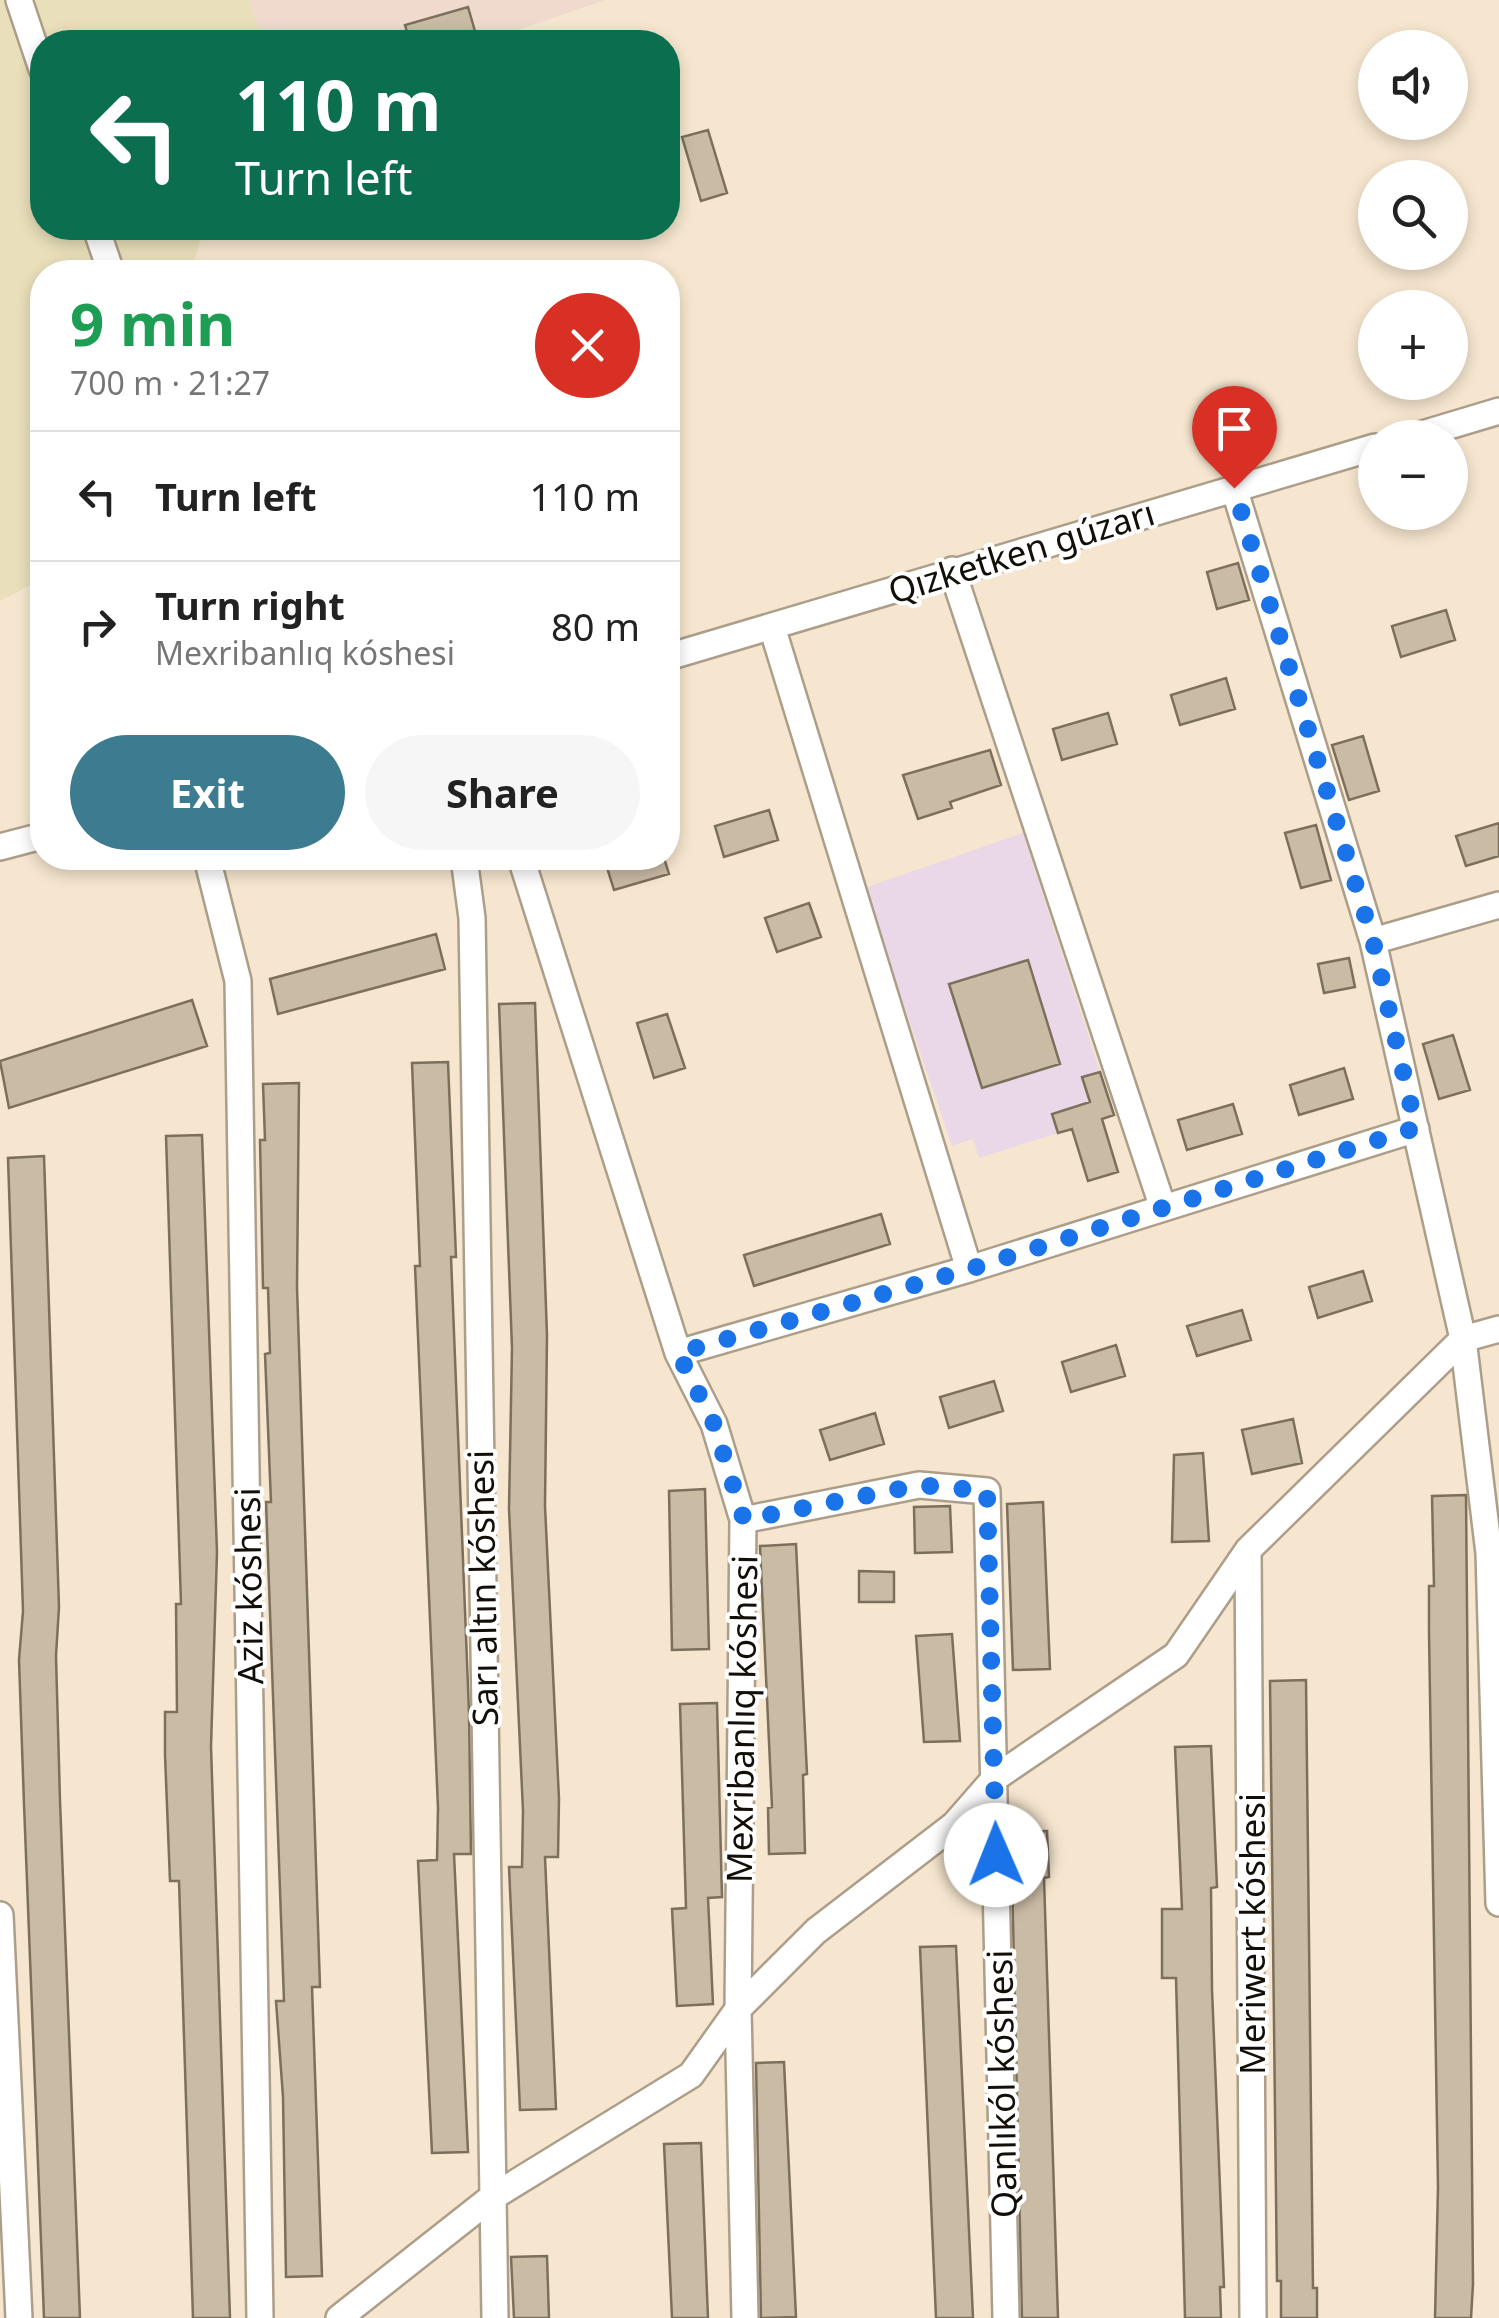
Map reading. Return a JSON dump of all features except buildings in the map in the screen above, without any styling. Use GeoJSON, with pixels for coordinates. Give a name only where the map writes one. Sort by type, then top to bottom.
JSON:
{"type":"FeatureCollection","features":[{"type":"Feature","properties":{"kind":"street"},"geometry":{"type":"LineString","coordinates":[[19,0],[30,33]]}},
{"type":"Feature","properties":{"kind":"street"},"geometry":{"type":"LineString","coordinates":[[1468,421],[1499,412]]}},
{"type":"Feature","properties":{"kind":"street","name":"Qızketken gúzarı"},"geometry":{"type":"LineString","coordinates":[[680,653],[1358,452]]}},
{"type":"Feature","properties":{"kind":"street"},"geometry":{"type":"LineString","coordinates":[[1234,488],[1373,941],[1463,1339],[1489,1554],[1499,1902]]}},
{"type":"Feature","properties":{"kind":"street"},"geometry":{"type":"LineString","coordinates":[[952,570],[1164,1208]]}},
{"type":"Feature","properties":{"kind":"street"},"geometry":{"type":"LineString","coordinates":[[772,626],[970,1269]]}},
{"type":"Feature","properties":{"kind":"street"},"geometry":{"type":"LineString","coordinates":[[0,847],[30,839]]}},
{"type":"Feature","properties":{"kind":"street","name":"Aziz kóshesi"},"geometry":{"type":"LineString","coordinates":[[210,870],[238,981],[260,2318]]}},
{"type":"Feature","properties":{"kind":"street","name":"Sarı altın kóshesi"},"geometry":{"type":"LineString","coordinates":[[466,870],[472,918],[495,2318]]}},
{"type":"Feature","properties":{"kind":"street","name":"Mexribanlıq kóshesi"},"geometry":{"type":"LineString","coordinates":[[525,870],[678,1353],[714,1424],[744,1520],[738,2009],[745,2318]]}},
{"type":"Feature","properties":{"kind":"street"},"geometry":{"type":"LineString","coordinates":[[1373,941],[1499,905]]}},
{"type":"Feature","properties":{"kind":"street"},"geometry":{"type":"LineString","coordinates":[[678,1353],[970,1269],[1416,1128]]}},
{"type":"Feature","properties":{"kind":"street"},"geometry":{"type":"LineString","coordinates":[[339,2318],[491,2198],[691,2075],[738,2009],[816,1931],[954,1825],[995,1778],[1176,1655],[1248,1550],[1463,1339],[1499,1329]]}},
{"type":"Feature","properties":{"kind":"street","name":"Qanlıkól kóshesi"},"geometry":{"type":"LineString","coordinates":[[744,1520],[919,1485],[987,1491],[1006,2318]]}},
{"type":"Feature","properties":{"kind":"street","name":"Meriwert kóshesi"},"geometry":{"type":"LineString","coordinates":[[1248,1550],[1253,2318]]}},
{"type":"Feature","properties":{"kind":"street"},"geometry":{"type":"LineString","coordinates":[[0,1915],[19,2318]]}},
{"type":"Feature","properties":{"kind":"shaded area"},"geometry":{"type":"Polygon","coordinates":[[[249,0],[605,0],[518,30],[260,30],[249,0]]]}},
{"type":"Feature","properties":{"kind":"shaded area"},"geometry":{"type":"Polygon","coordinates":[[[1023,833],[1100,1072],[1082,1077],[1090,1102],[1052,1114],[1058,1133],[979,1158],[973,1139],[952,1146],[864,888],[1023,833]]]}},
{"type":"Feature","properties":{"kind":"sand"},"geometry":{"type":"Polygon","coordinates":[[[0,0],[249,0],[260,30],[30,30],[30,240],[200,240],[195,260],[30,260],[30,585],[0,601],[0,0]]]}},
{"type":"Feature","properties":{"kind":"route"},"geometry":{"type":"LineString","coordinates":[[996,1855],[987,1491],[919,1485],[744,1520],[714,1424],[678,1353],[970,1269],[1416,1128],[1373,941],[1234,488]]}}]}
